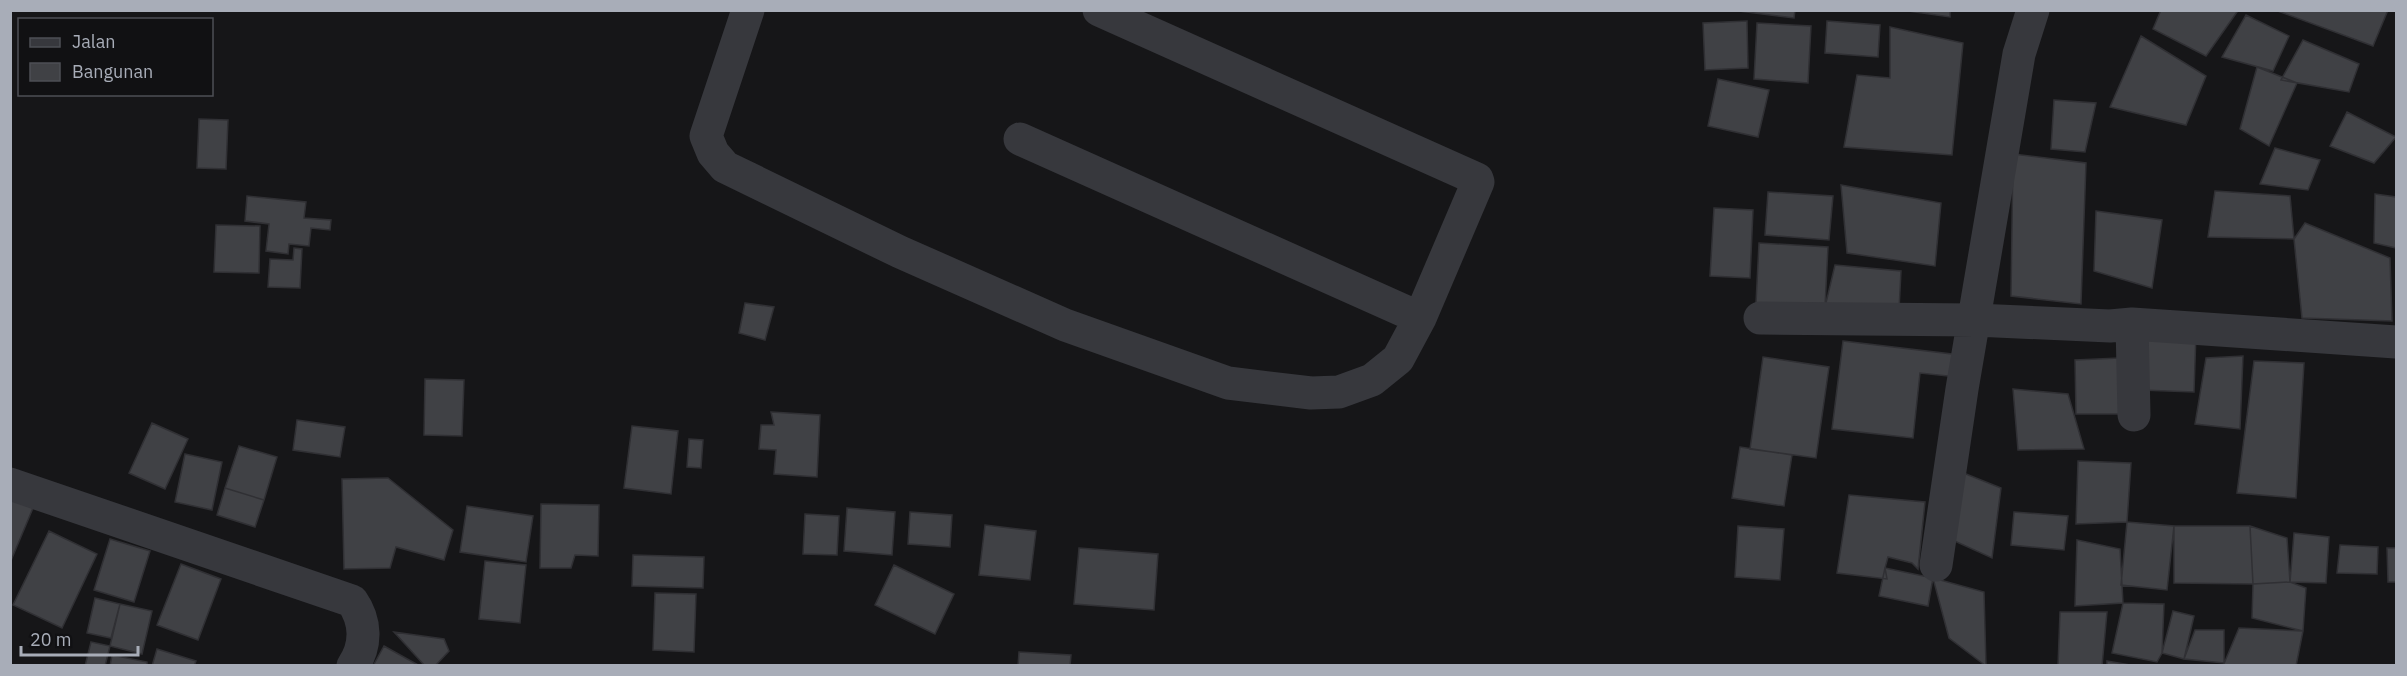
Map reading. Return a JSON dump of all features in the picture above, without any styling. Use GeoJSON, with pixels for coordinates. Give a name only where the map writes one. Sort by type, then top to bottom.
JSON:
{"type":"FeatureCollection","features":[{"type":"Feature","properties":{"kind":"street"},"geometry":{"type":"LineString","coordinates":[[748,10],[706,136],[713,153],[725,167],[900,252],[1065,325],[1228,383],[1311,393],[1339,392],[1372,380],[1398,359],[1420,318],[1478,179],[1099,10]]}},
{"type":"Feature","properties":{"kind":"street"},"geometry":{"type":"LineString","coordinates":[[1936,565],[1962,389],[2019,54],[2033,10]]}},
{"type":"Feature","properties":{"kind":"street"},"geometry":{"type":"LineString","coordinates":[[1020,139],[1420,318]]}},
{"type":"Feature","properties":{"kind":"street"},"geometry":{"type":"LineString","coordinates":[[1760,318],[1975,320],[2110,326],[2132,324],[2397,342]]}},
{"type":"Feature","properties":{"kind":"street"},"geometry":{"type":"LineString","coordinates":[[2132,324],[2134,416]]}},
{"type":"Feature","properties":{"kind":"street"},"geometry":{"type":"LineString","coordinates":[[10,484],[352,601],[360,612],[363,639],[359,656],[353,666]]}},
{"type":"Feature","properties":{"kind":"building"},"geometry":{"type":"Polygon","coordinates":[[[1731,10],[1795,10],[1794,18],[1731,10]]]}},
{"type":"Feature","properties":{"kind":"building"},"geometry":{"type":"Polygon","coordinates":[[[1901,10],[1950,10],[1950,17],[1901,10]]]}},
{"type":"Feature","properties":{"kind":"building"},"geometry":{"type":"Polygon","coordinates":[[[2161,10],[2233,10],[2237,12],[2206,56],[2153,29],[2161,10]]]}},
{"type":"Feature","properties":{"kind":"building"},"geometry":{"type":"Polygon","coordinates":[[[2275,10],[2388,10],[2373,46],[2275,10]]]}},
{"type":"Feature","properties":{"kind":"building"},"geometry":{"type":"Polygon","coordinates":[[[2246,15],[2289,36],[2273,71],[2222,57],[2246,15]]]}},
{"type":"Feature","properties":{"kind":"building"},"geometry":{"type":"Polygon","coordinates":[[[1747,21],[1748,68],[1705,70],[1703,23],[1747,21]]]}},
{"type":"Feature","properties":{"kind":"building"},"geometry":{"type":"Polygon","coordinates":[[[1827,21],[1880,25],[1878,57],[1825,53],[1827,21]]]}},
{"type":"Feature","properties":{"kind":"building"},"geometry":{"type":"Polygon","coordinates":[[[1757,23],[1811,26],[1808,83],[1754,79],[1757,23]]]}},
{"type":"Feature","properties":{"kind":"building"},"geometry":{"type":"Polygon","coordinates":[[[1890,27],[1963,43],[1952,155],[1844,147],[1857,75],[1890,78],[1890,27]]]}},
{"type":"Feature","properties":{"kind":"building"},"geometry":{"type":"Polygon","coordinates":[[[2141,36],[2206,76],[2186,125],[2110,107],[2141,36]]]}},
{"type":"Feature","properties":{"kind":"building"},"geometry":{"type":"Polygon","coordinates":[[[2303,40],[2359,64],[2349,92],[2281,80],[2303,40]]]}},
{"type":"Feature","properties":{"kind":"building"},"geometry":{"type":"Polygon","coordinates":[[[2257,67],[2297,83],[2269,146],[2240,129],[2257,67]]]}},
{"type":"Feature","properties":{"kind":"building"},"geometry":{"type":"Polygon","coordinates":[[[1718,79],[1769,90],[1758,137],[1708,126],[1718,79]]]}},
{"type":"Feature","properties":{"kind":"building"},"geometry":{"type":"Polygon","coordinates":[[[2054,100],[2096,103],[2085,152],[2051,149],[2054,100]]]}},
{"type":"Feature","properties":{"kind":"building"},"geometry":{"type":"Polygon","coordinates":[[[2347,112],[2396,137],[2374,163],[2330,146],[2347,112]]]}},
{"type":"Feature","properties":{"kind":"building"},"geometry":{"type":"Polygon","coordinates":[[[199,119],[228,120],[226,169],[197,168],[199,119]]]}},
{"type":"Feature","properties":{"kind":"building"},"geometry":{"type":"Polygon","coordinates":[[[2275,148],[2320,160],[2308,190],[2260,184],[2275,148]]]}},
{"type":"Feature","properties":{"kind":"building"},"geometry":{"type":"Polygon","coordinates":[[[2013,154],[2086,163],[2081,304],[2011,296],[2013,154]]]}},
{"type":"Feature","properties":{"kind":"building"},"geometry":{"type":"Polygon","coordinates":[[[1841,185],[1941,203],[1935,266],[1847,253],[1841,185]]]}},
{"type":"Feature","properties":{"kind":"building"},"geometry":{"type":"Polygon","coordinates":[[[2215,191],[2290,196],[2294,239],[2208,237],[2215,191]]]}},
{"type":"Feature","properties":{"kind":"building"},"geometry":{"type":"Polygon","coordinates":[[[1768,192],[1833,196],[1829,240],[1765,235],[1768,192]]]}},
{"type":"Feature","properties":{"kind":"building"},"geometry":{"type":"Polygon","coordinates":[[[2375,194],[2396,197],[2396,248],[2374,243],[2375,194]]]}},
{"type":"Feature","properties":{"kind":"building"},"geometry":{"type":"Polygon","coordinates":[[[247,196],[306,202],[304,218],[331,220],[330,230],[311,228],[309,246],[289,244],[288,254],[266,251],[269,224],[245,221],[247,196]]]}},
{"type":"Feature","properties":{"kind":"building"},"geometry":{"type":"Polygon","coordinates":[[[1714,208],[1753,210],[1750,278],[1710,276],[1714,208]]]}},
{"type":"Feature","properties":{"kind":"building"},"geometry":{"type":"Polygon","coordinates":[[[2096,211],[2162,220],[2152,288],[2094,271],[2096,211]]]}},
{"type":"Feature","properties":{"kind":"building"},"geometry":{"type":"Polygon","coordinates":[[[2305,223],[2390,258],[2392,321],[2302,318],[2294,239],[2305,223]]]}},
{"type":"Feature","properties":{"kind":"building"},"geometry":{"type":"Polygon","coordinates":[[[216,225],[260,226],[259,273],[214,272],[216,225]]]}},
{"type":"Feature","properties":{"kind":"building"},"geometry":{"type":"Polygon","coordinates":[[[1759,243],[1828,247],[1825,307],[1756,303],[1759,243]]]}},
{"type":"Feature","properties":{"kind":"building"},"geometry":{"type":"Polygon","coordinates":[[[294,248],[302,249],[300,288],[268,287],[270,259],[293,260],[294,248]]]}},
{"type":"Feature","properties":{"kind":"building"},"geometry":{"type":"Polygon","coordinates":[[[1835,265],[1901,271],[1899,310],[1825,307],[1835,265]]]}},
{"type":"Feature","properties":{"kind":"building"},"geometry":{"type":"Polygon","coordinates":[[[745,303],[774,307],[765,340],[739,333],[745,303]]]}},
{"type":"Feature","properties":{"kind":"building"},"geometry":{"type":"Polygon","coordinates":[[[2144,331],[2196,333],[2194,392],[2141,390],[2144,331]]]}},
{"type":"Feature","properties":{"kind":"building"},"geometry":{"type":"Polygon","coordinates":[[[1843,341],[1960,355],[1957,377],[1920,373],[1913,438],[1832,429],[1843,341]]]}},
{"type":"Feature","properties":{"kind":"building"},"geometry":{"type":"Polygon","coordinates":[[[2243,356],[2240,429],[2195,424],[2206,358],[2243,356]]]}},
{"type":"Feature","properties":{"kind":"building"},"geometry":{"type":"Polygon","coordinates":[[[1763,357],[1829,367],[1816,458],[1750,449],[1763,357]]]}},
{"type":"Feature","properties":{"kind":"building"},"geometry":{"type":"Polygon","coordinates":[[[2119,358],[2129,414],[2076,414],[2075,360],[2119,358]]]}},
{"type":"Feature","properties":{"kind":"building"},"geometry":{"type":"Polygon","coordinates":[[[2254,361],[2304,363],[2296,498],[2237,493],[2254,361]]]}},
{"type":"Feature","properties":{"kind":"building"},"geometry":{"type":"Polygon","coordinates":[[[425,379],[464,380],[462,436],[424,435],[425,379]]]}},
{"type":"Feature","properties":{"kind":"building"},"geometry":{"type":"Polygon","coordinates":[[[2013,389],[2068,394],[2084,449],[2018,450],[2013,389]]]}},
{"type":"Feature","properties":{"kind":"building"},"geometry":{"type":"Polygon","coordinates":[[[771,412],[820,415],[817,477],[774,474],[776,450],[759,449],[761,425],[774,425],[771,412]]]}},
{"type":"Feature","properties":{"kind":"building"},"geometry":{"type":"Polygon","coordinates":[[[297,420],[345,427],[340,457],[293,450],[297,420]]]}},
{"type":"Feature","properties":{"kind":"building"},"geometry":{"type":"Polygon","coordinates":[[[152,423],[188,439],[165,489],[129,473],[152,423]]]}},
{"type":"Feature","properties":{"kind":"building"},"geometry":{"type":"Polygon","coordinates":[[[632,426],[678,431],[671,494],[624,488],[632,426]]]}},
{"type":"Feature","properties":{"kind":"building"},"geometry":{"type":"Polygon","coordinates":[[[689,439],[703,440],[701,468],[687,467],[689,439]]]}},
{"type":"Feature","properties":{"kind":"building"},"geometry":{"type":"Polygon","coordinates":[[[239,446],[277,457],[264,500],[225,488],[239,446]]]}},
{"type":"Feature","properties":{"kind":"building"},"geometry":{"type":"Polygon","coordinates":[[[1740,447],[1792,455],[1784,506],[1732,498],[1740,447]]]}},
{"type":"Feature","properties":{"kind":"building"},"geometry":{"type":"Polygon","coordinates":[[[185,454],[222,462],[212,510],[175,502],[185,454]]]}},
{"type":"Feature","properties":{"kind":"building"},"geometry":{"type":"Polygon","coordinates":[[[2078,461],[2131,463],[2127,522],[2076,524],[2078,461]]]}},
{"type":"Feature","properties":{"kind":"building"},"geometry":{"type":"Polygon","coordinates":[[[1956,470],[2001,488],[1992,558],[1948,538],[1956,470]]]}},
{"type":"Feature","properties":{"kind":"building"},"geometry":{"type":"Polygon","coordinates":[[[388,478],[453,530],[444,560],[396,547],[390,568],[344,569],[342,479],[388,478]]]}},
{"type":"Feature","properties":{"kind":"building"},"geometry":{"type":"Polygon","coordinates":[[[225,488],[264,500],[255,527],[217,515],[225,488]]]}},
{"type":"Feature","properties":{"kind":"building"},"geometry":{"type":"Polygon","coordinates":[[[1849,495],[1925,502],[1918,569],[1912,563],[1888,557],[1885,568],[1887,579],[1837,573],[1849,495]]]}},
{"type":"Feature","properties":{"kind":"building"},"geometry":{"type":"Polygon","coordinates":[[[10,499],[33,508],[10,563],[10,499]]]}},
{"type":"Feature","properties":{"kind":"building"},"geometry":{"type":"Polygon","coordinates":[[[541,504],[599,505],[598,556],[575,555],[571,568],[540,568],[541,504]]]}},
{"type":"Feature","properties":{"kind":"building"},"geometry":{"type":"Polygon","coordinates":[[[467,506],[533,516],[526,562],[460,552],[467,506]]]}},
{"type":"Feature","properties":{"kind":"building"},"geometry":{"type":"Polygon","coordinates":[[[847,508],[895,512],[892,555],[844,551],[847,508]]]}},
{"type":"Feature","properties":{"kind":"building"},"geometry":{"type":"Polygon","coordinates":[[[910,512],[952,515],[950,547],[908,544],[910,512]]]}},
{"type":"Feature","properties":{"kind":"building"},"geometry":{"type":"Polygon","coordinates":[[[2014,512],[2068,516],[2064,550],[2011,545],[2014,512]]]}},
{"type":"Feature","properties":{"kind":"building"},"geometry":{"type":"Polygon","coordinates":[[[805,514],[839,516],[837,555],[803,554],[805,514]]]}},
{"type":"Feature","properties":{"kind":"building"},"geometry":{"type":"Polygon","coordinates":[[[2127,522],[2174,526],[2167,590],[2121,585],[2127,522]]]}},
{"type":"Feature","properties":{"kind":"building"},"geometry":{"type":"Polygon","coordinates":[[[985,525],[1036,531],[1030,580],[979,575],[985,525]]]}},
{"type":"Feature","properties":{"kind":"building"},"geometry":{"type":"Polygon","coordinates":[[[1738,526],[1784,529],[1780,580],[1735,577],[1738,526]]]}},
{"type":"Feature","properties":{"kind":"building"},"geometry":{"type":"Polygon","coordinates":[[[2174,526],[2250,526],[2253,584],[2174,583],[2174,526]]]}},
{"type":"Feature","properties":{"kind":"building"},"geometry":{"type":"Polygon","coordinates":[[[2250,526],[2287,538],[2290,582],[2253,584],[2250,526]]]}},
{"type":"Feature","properties":{"kind":"building"},"geometry":{"type":"Polygon","coordinates":[[[49,531],[97,554],[62,628],[13,605],[49,531]]]}},
{"type":"Feature","properties":{"kind":"building"},"geometry":{"type":"Polygon","coordinates":[[[2294,533],[2329,537],[2326,583],[2290,582],[2294,533]]]}},
{"type":"Feature","properties":{"kind":"building"},"geometry":{"type":"Polygon","coordinates":[[[110,539],[150,551],[134,602],[94,590],[110,539]]]}},
{"type":"Feature","properties":{"kind":"building"},"geometry":{"type":"Polygon","coordinates":[[[2077,540],[2120,549],[2123,603],[2075,606],[2077,540]]]}},
{"type":"Feature","properties":{"kind":"building"},"geometry":{"type":"Polygon","coordinates":[[[2340,545],[2378,547],[2377,574],[2337,573],[2340,545]]]}},
{"type":"Feature","properties":{"kind":"building"},"geometry":{"type":"Polygon","coordinates":[[[1079,548],[1158,554],[1154,610],[1074,604],[1079,548]]]}},
{"type":"Feature","properties":{"kind":"building"},"geometry":{"type":"Polygon","coordinates":[[[2387,548],[2396,548],[2396,582],[2388,582],[2387,548]]]}},
{"type":"Feature","properties":{"kind":"building"},"geometry":{"type":"Polygon","coordinates":[[[633,555],[704,557],[703,588],[632,586],[633,555]]]}},
{"type":"Feature","properties":{"kind":"building"},"geometry":{"type":"Polygon","coordinates":[[[485,561],[526,565],[520,623],[479,619],[485,561]]]}},
{"type":"Feature","properties":{"kind":"building"},"geometry":{"type":"Polygon","coordinates":[[[181,564],[221,579],[198,640],[157,625],[181,564]]]}},
{"type":"Feature","properties":{"kind":"building"},"geometry":{"type":"Polygon","coordinates":[[[894,565],[954,594],[935,634],[875,605],[894,565]]]}},
{"type":"Feature","properties":{"kind":"building"},"geometry":{"type":"Polygon","coordinates":[[[1885,568],[1933,578],[1928,606],[1879,596],[1885,568]]]}},
{"type":"Feature","properties":{"kind":"building"},"geometry":{"type":"Polygon","coordinates":[[[1933,578],[1984,592],[1986,666],[1949,638],[1933,578]]]}},
{"type":"Feature","properties":{"kind":"building"},"geometry":{"type":"Polygon","coordinates":[[[2290,582],[2306,588],[2303,631],[2252,618],[2253,584],[2290,582]]]}},
{"type":"Feature","properties":{"kind":"building"},"geometry":{"type":"Polygon","coordinates":[[[655,593],[696,594],[694,652],[653,650],[655,593]]]}},
{"type":"Feature","properties":{"kind":"building"},"geometry":{"type":"Polygon","coordinates":[[[95,598],[120,604],[111,638],[87,633],[95,598]]]}},
{"type":"Feature","properties":{"kind":"building"},"geometry":{"type":"Polygon","coordinates":[[[2123,603],[2164,604],[2162,653],[2157,662],[2112,653],[2123,603]]]}},
{"type":"Feature","properties":{"kind":"building"},"geometry":{"type":"Polygon","coordinates":[[[120,604],[152,611],[142,654],[110,646],[120,604]]]}},
{"type":"Feature","properties":{"kind":"building"},"geometry":{"type":"Polygon","coordinates":[[[2173,611],[2194,616],[2184,659],[2162,653],[2173,611]]]}},
{"type":"Feature","properties":{"kind":"building"},"geometry":{"type":"Polygon","coordinates":[[[2060,612],[2107,612],[2102,666],[2058,666],[2060,612]]]}},
{"type":"Feature","properties":{"kind":"building"},"geometry":{"type":"Polygon","coordinates":[[[2239,628],[2303,631],[2296,666],[2223,666],[2239,628]]]}},
{"type":"Feature","properties":{"kind":"building"},"geometry":{"type":"Polygon","coordinates":[[[2195,630],[2224,630],[2224,663],[2184,659],[2195,630]]]}},
{"type":"Feature","properties":{"kind":"building"},"geometry":{"type":"Polygon","coordinates":[[[394,632],[444,639],[449,651],[435,666],[425,666],[394,632]]]}},
{"type":"Feature","properties":{"kind":"building"},"geometry":{"type":"Polygon","coordinates":[[[91,642],[110,646],[105,666],[85,666],[91,642]]]}},
{"type":"Feature","properties":{"kind":"building"},"geometry":{"type":"Polygon","coordinates":[[[384,646],[420,666],[373,666],[384,646]]]}},
{"type":"Feature","properties":{"kind":"building"},"geometry":{"type":"Polygon","coordinates":[[[157,649],[196,661],[194,666],[152,666],[157,649]]]}},
{"type":"Feature","properties":{"kind":"building"},"geometry":{"type":"Polygon","coordinates":[[[1019,652],[1071,655],[1070,666],[1018,666],[1019,652]]]}},
{"type":"Feature","properties":{"kind":"building"},"geometry":{"type":"Polygon","coordinates":[[[112,655],[147,662],[147,666],[110,666],[112,655]]]}},
{"type":"Feature","properties":{"kind":"building"},"geometry":{"type":"Polygon","coordinates":[[[2107,661],[2136,666],[2107,666],[2107,661]]]}}]}
